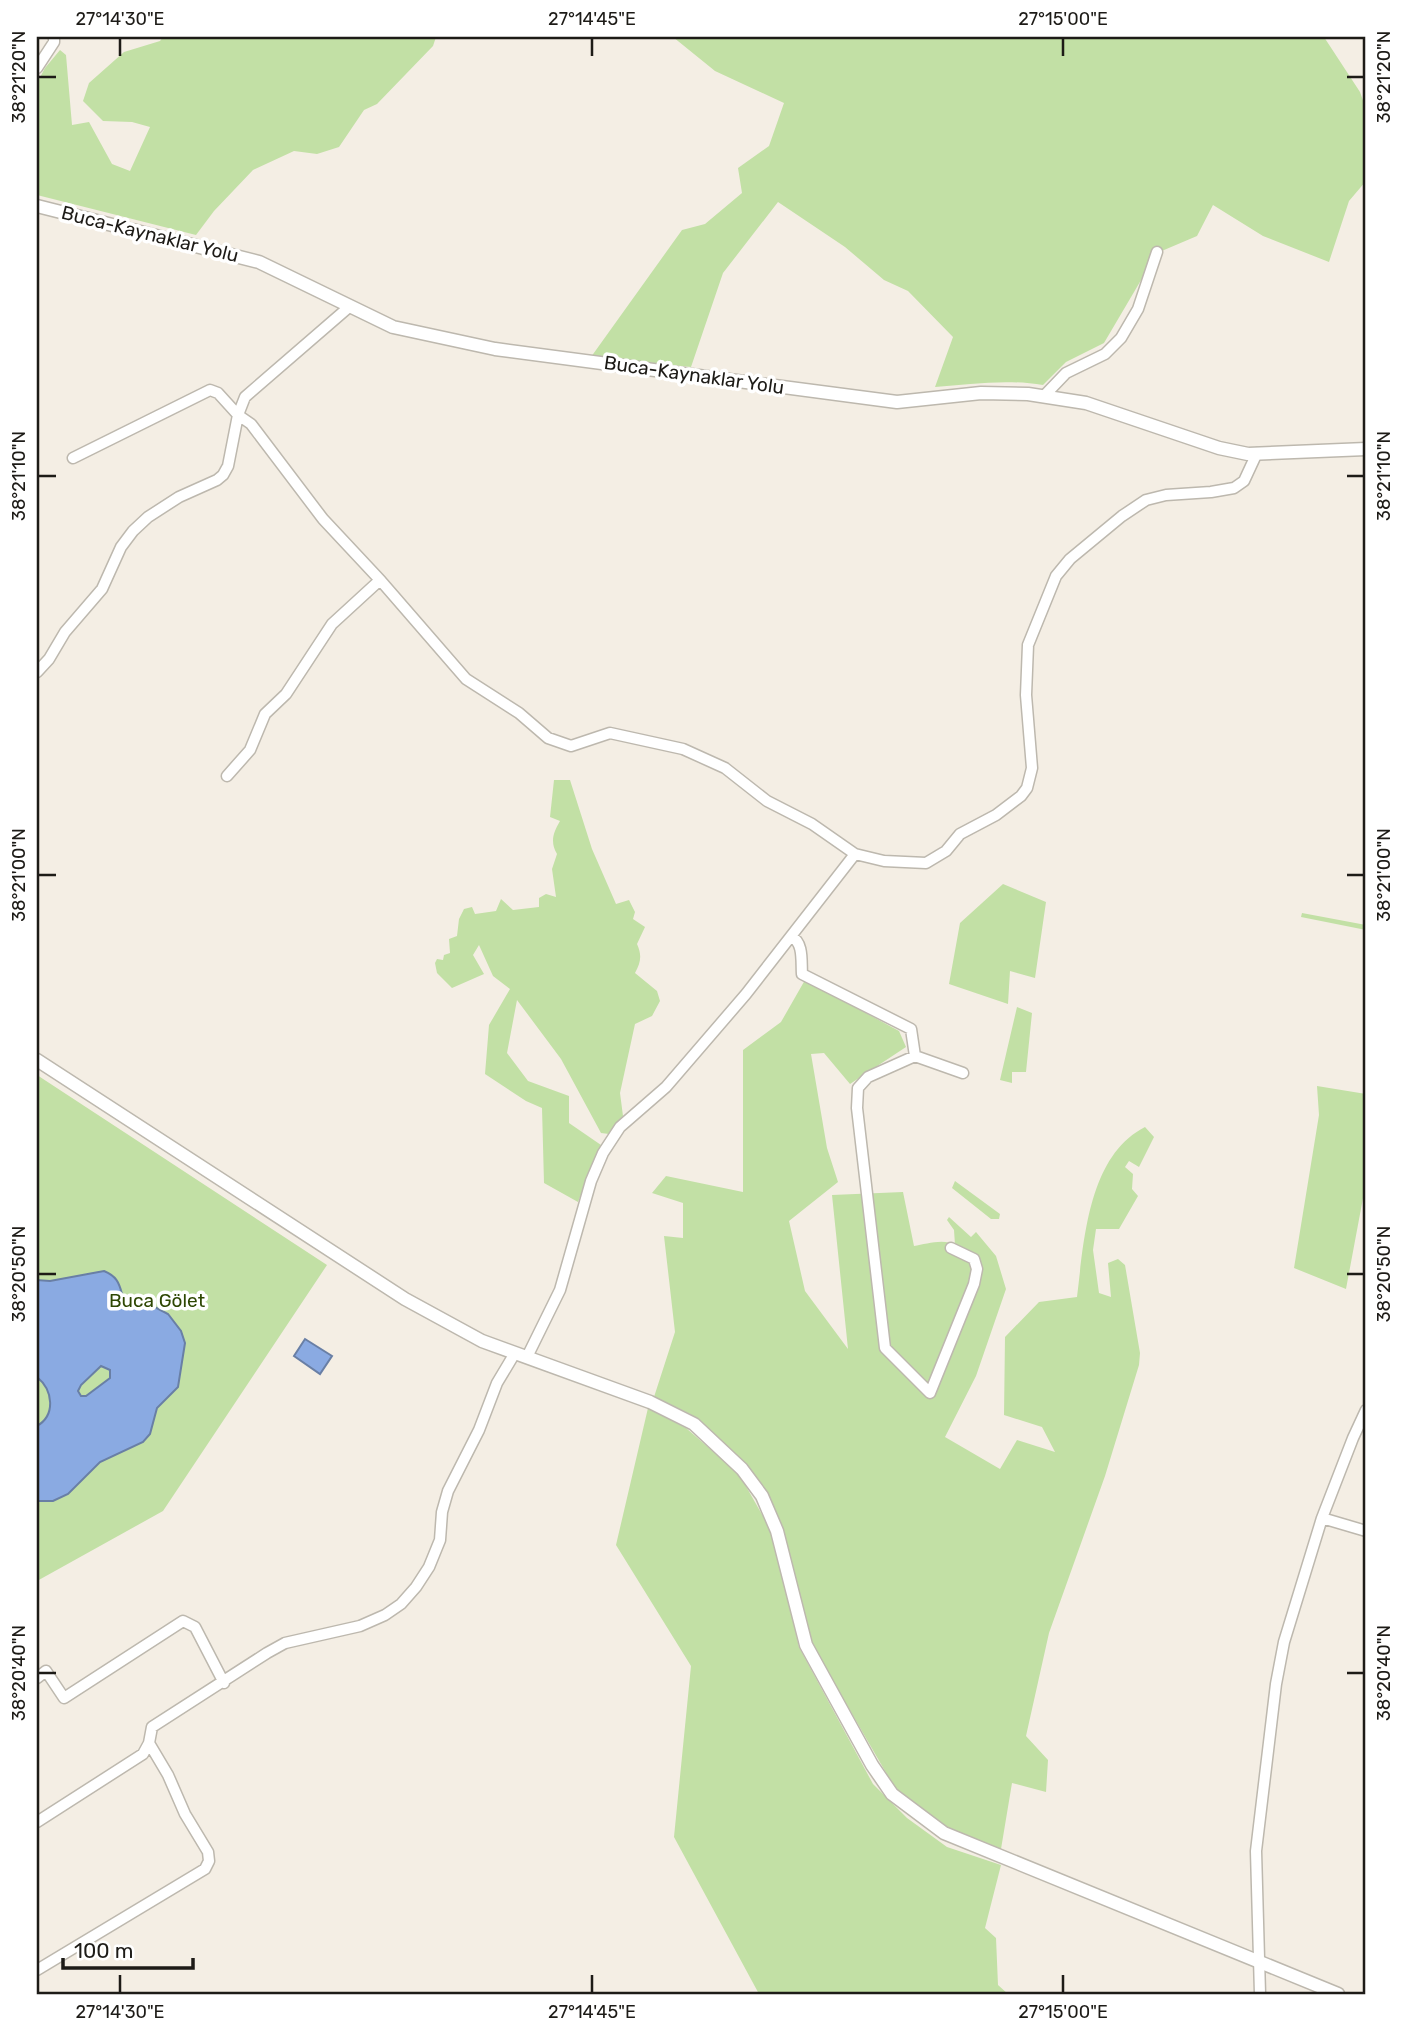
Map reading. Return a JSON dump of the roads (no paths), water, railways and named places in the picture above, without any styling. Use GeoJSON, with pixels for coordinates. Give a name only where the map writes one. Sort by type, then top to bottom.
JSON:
{"type":"FeatureCollection","features":[{"type":"Feature","properties":{"kind":"street"},"geometry":{"type":"LineString","coordinates":[[37,68],[54,42],[54,37]]}},
{"type":"Feature","properties":{"kind":"street","name":"Buca-Kaynaklar Yolu"},"geometry":{"type":"LineString","coordinates":[[37,206],[259,262],[393,327],[495,349],[897,402],[981,394],[1044,396],[1086,403],[1219,448],[1248,454],[1366,449]]}},
{"type":"Feature","properties":{"kind":"street"},"geometry":{"type":"LineString","coordinates":[[1044,396],[1066,373],[1105,354],[1121,338],[1138,309],[1157,253]]}},
{"type":"Feature","properties":{"kind":"street"},"geometry":{"type":"LineString","coordinates":[[37,672],[49,659],[65,632],[102,589],[121,547],[133,531],[148,517],[179,497],[223,475],[228,466],[238,415],[245,397],[349,307]]}},
{"type":"Feature","properties":{"kind":"street"},"geometry":{"type":"LineString","coordinates":[[72,458],[210,390],[218,393],[238,415],[251,424],[323,519],[466,679],[519,713],[548,738],[571,747],[610,733],[683,749],[725,768],[767,801],[812,824],[855,854],[884,861],[926,863],[946,851],[960,834],[996,815],[1027,788],[1032,768],[1026,684],[1028,645],[1055,576],[1070,559],[1146,500],[1166,495],[1234,488],[1244,481],[1257,453]]}},
{"type":"Feature","properties":{"kind":"street"},"geometry":{"type":"LineString","coordinates":[[227,776],[250,750],[268,709],[286,694],[332,624],[380,580]]}},
{"type":"Feature","properties":{"kind":"street"},"geometry":{"type":"LineString","coordinates":[[37,1822],[143,1754],[149,1743],[152,1727],[285,1643],[360,1626],[386,1615],[401,1604],[416,1587],[429,1567],[440,1540],[442,1512],[448,1491],[479,1430],[497,1383],[521,1355],[560,1290],[591,1181],[603,1153],[620,1127],[666,1087],[746,994],[855,854]]}},
{"type":"Feature","properties":{"kind":"street"},"geometry":{"type":"LineString","coordinates":[[791,936],[797,939],[800,946],[802,974],[911,1029],[915,1056]]}},
{"type":"Feature","properties":{"kind":"street"},"geometry":{"type":"LineString","coordinates":[[951,1248],[974,1259],[977,1269],[974,1284],[930,1393],[885,1349],[857,1108],[858,1088],[867,1077],[915,1056],[962,1073]]}},
{"type":"Feature","properties":{"kind":"street"},"geometry":{"type":"LineString","coordinates":[[37,1060],[405,1299],[482,1340],[650,1402],[694,1424],[742,1469],[762,1496],[777,1531],[806,1645],[872,1765],[892,1794],[944,1833],[1338,1994]]}},
{"type":"Feature","properties":{"kind":"street"},"geometry":{"type":"LineString","coordinates":[[1260,1994],[1256,1851],[1276,1684],[1284,1642],[1322,1518],[1366,1410]]}},
{"type":"Feature","properties":{"kind":"street"},"geometry":{"type":"LineString","coordinates":[[1322,1518],[1366,1531]]}},
{"type":"Feature","properties":{"kind":"street"},"geometry":{"type":"LineString","coordinates":[[37,1678],[46,1671],[64,1698],[183,1621],[195,1627],[224,1683]]}},
{"type":"Feature","properties":{"kind":"street"},"geometry":{"type":"LineString","coordinates":[[37,1970],[207,1866],[208,1852],[185,1814],[168,1775],[149,1743]]}},
{"type":"Feature","properties":{"kind":"water"},"geometry":{"type":"Polygon","coordinates":[[[104,1271],[116,1280],[122,1294],[135,1303],[151,1305],[168,1314],[181,1331],[185,1343],[178,1387],[157,1408],[150,1434],[143,1442],[100,1462],[68,1494],[53,1501],[37,1501],[37,1426],[47,1416],[50,1402],[46,1389],[37,1377],[37,1280],[50,1281],[104,1271]],[[101,1366],[81,1385],[78,1391],[81,1396],[86,1396],[110,1378],[110,1370],[101,1366]]]}},
{"type":"Feature","properties":{"kind":"water"},"geometry":{"type":"Polygon","coordinates":[[[305,1339],[332,1356],[320,1374],[294,1356],[305,1339]]]}},
{"type":"Feature","properties":{"kind":"park label","name":"Buca Gölet"},"geometry":{"type":"Point","coordinates":[157,1300]}}]}
